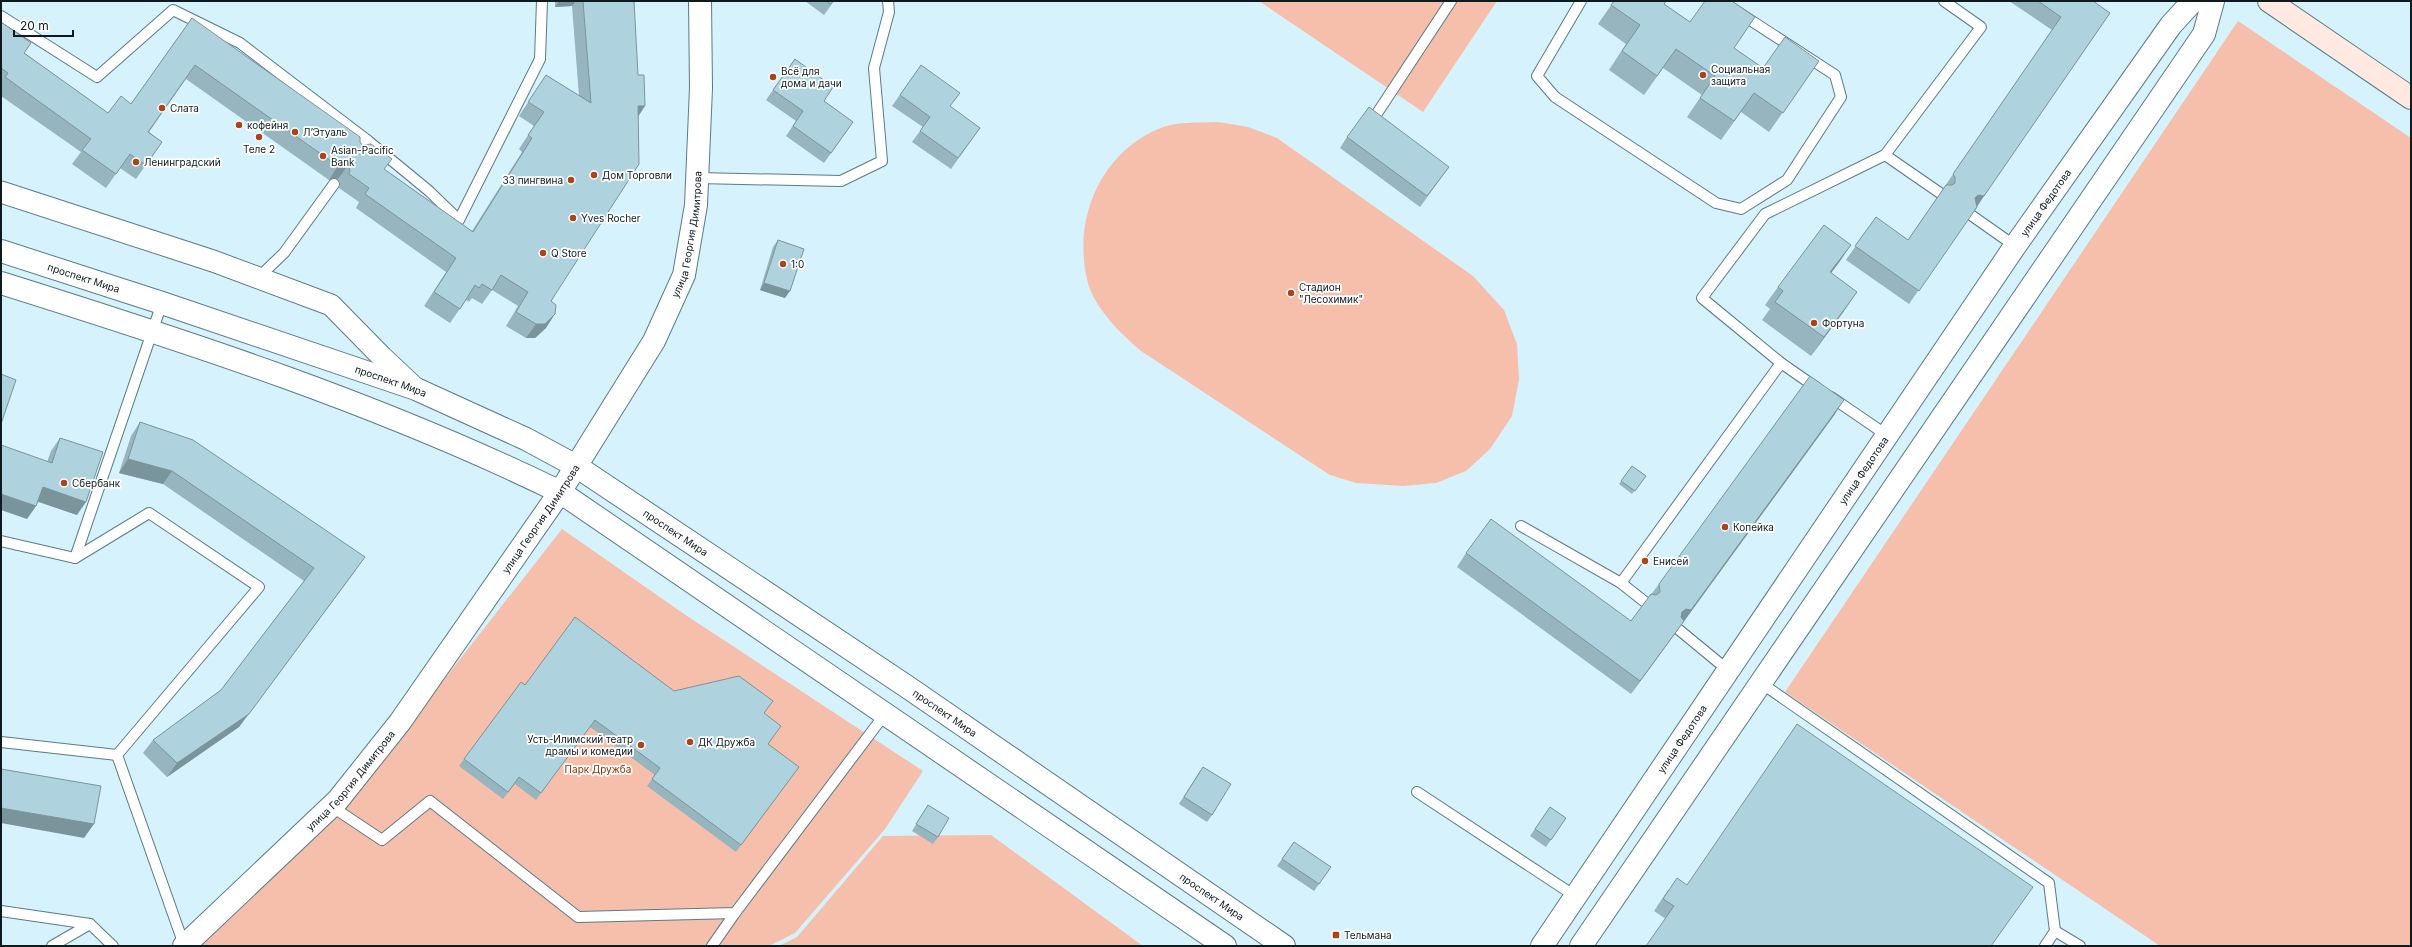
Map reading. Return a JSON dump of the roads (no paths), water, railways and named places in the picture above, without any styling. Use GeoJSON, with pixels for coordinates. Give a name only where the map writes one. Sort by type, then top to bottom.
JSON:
{"type":"FeatureCollection","features":[{"type":"Feature","properties":{"kind":"main road"},"geometry":{"type":"LineString","coordinates":[[2269,1],[2411,98]]}},
{"type":"Feature","properties":{"kind":"street","name":"улица Георгия Димитрова"},"geometry":{"type":"LineString","coordinates":[[184,946],[331,806],[400,722],[560,492],[654,341],[684,275],[696,205],[701,88],[700,1]]}},
{"type":"Feature","properties":{"kind":"street","name":"улица Федотова"},"geometry":{"type":"LineString","coordinates":[[1542,946],[2015,246],[2171,25],[2193,1]]}},
{"type":"Feature","properties":{"kind":"street"},"geometry":{"type":"LineString","coordinates":[[1581,946],[2204,34],[2213,1]]}},
{"type":"Feature","properties":{"kind":"street"},"geometry":{"type":"LineString","coordinates":[[1,192],[213,261],[331,306],[382,358],[416,388]]}},
{"type":"Feature","properties":{"kind":"street","name":"проспект Мира"},"geometry":{"type":"LineString","coordinates":[[1,251],[416,388],[526,439],[576,466],[913,691],[1284,946]]}},
{"type":"Feature","properties":{"kind":"street"},"geometry":{"type":"LineString","coordinates":[[1,283],[153,331],[380,411],[490,458],[560,492],[1225,946]]}},
{"type":"Feature","properties":{"kind":"lane"},"geometry":{"type":"LineString","coordinates":[[1,16],[96,77],[173,10],[240,44],[367,140],[429,191],[460,220],[540,58],[542,1]]}},
{"type":"Feature","properties":{"kind":"lane"},"geometry":{"type":"LineString","coordinates":[[697,178],[841,181],[882,161],[874,68],[889,12],[888,1]]}},
{"type":"Feature","properties":{"kind":"lane"},"geometry":{"type":"LineString","coordinates":[[1374,118],[1451,1]]}},
{"type":"Feature","properties":{"kind":"lane"},"geometry":{"type":"LineString","coordinates":[[1581,1],[1537,76],[1555,97],[1716,203],[1741,209],[1787,180],[1841,97],[1835,75],[1721,1]]}},
{"type":"Feature","properties":{"kind":"lane"},"geometry":{"type":"LineString","coordinates":[[1888,436],[1781,363],[1702,298],[1765,214],[1885,155],[1981,27],[1944,1]]}},
{"type":"Feature","properties":{"kind":"lane"},"geometry":{"type":"LineString","coordinates":[[356,154],[367,140]]}},
{"type":"Feature","properties":{"kind":"lane"},"geometry":{"type":"LineString","coordinates":[[1885,155],[1940,193]]}},
{"type":"Feature","properties":{"kind":"lane"},"geometry":{"type":"LineString","coordinates":[[258,278],[284,254],[334,184]]}},
{"type":"Feature","properties":{"kind":"lane"},"geometry":{"type":"LineString","coordinates":[[1971,215],[2015,246]]}},
{"type":"Feature","properties":{"kind":"lane"},"geometry":{"type":"LineString","coordinates":[[75,558],[162,303]]}},
{"type":"Feature","properties":{"kind":"lane"},"geometry":{"type":"LineString","coordinates":[[1621,582],[1781,363]]}},
{"type":"Feature","properties":{"kind":"lane"},"geometry":{"type":"LineString","coordinates":[[1,541],[75,558],[149,513],[259,587],[118,755]]}},
{"type":"Feature","properties":{"kind":"lane"},"geometry":{"type":"LineString","coordinates":[[1521,526],[1621,582],[1646,602]]}},
{"type":"Feature","properties":{"kind":"lane"},"geometry":{"type":"LineString","coordinates":[[1678,629],[1729,671]]}},
{"type":"Feature","properties":{"kind":"lane"},"geometry":{"type":"LineString","coordinates":[[1761,683],[2049,883],[2055,931],[2045,946]]}},
{"type":"Feature","properties":{"kind":"lane"},"geometry":{"type":"LineString","coordinates":[[712,946],[735,913],[885,714]]}},
{"type":"Feature","properties":{"kind":"lane"},"geometry":{"type":"LineString","coordinates":[[1,742],[118,755]]}},
{"type":"Feature","properties":{"kind":"lane"},"geometry":{"type":"LineString","coordinates":[[118,755],[184,946]]}},
{"type":"Feature","properties":{"kind":"lane"},"geometry":{"type":"LineString","coordinates":[[1417,792],[1575,896]]}},
{"type":"Feature","properties":{"kind":"lane"},"geometry":{"type":"LineString","coordinates":[[331,806],[382,840],[430,801],[578,917],[735,913]]}},
{"type":"Feature","properties":{"kind":"lane"},"geometry":{"type":"LineString","coordinates":[[1,911],[90,924],[113,946]]}},
{"type":"Feature","properties":{"kind":"lane"},"geometry":{"type":"LineString","coordinates":[[52,946],[90,924]]}},
{"type":"Feature","properties":{"kind":"lane"},"geometry":{"type":"LineString","coordinates":[[2055,931],[2080,946]]}},
{"type":"Feature","properties":{"kind":"place","name":"Социальная защита"},"geometry":{"type":"Point","coordinates":[1703,75]}},
{"type":"Feature","properties":{"kind":"place","name":"Всё для дома и дачи"},"geometry":{"type":"Point","coordinates":[773,77]}},
{"type":"Feature","properties":{"kind":"place","name":"Слата"},"geometry":{"type":"Point","coordinates":[162,108]}},
{"type":"Feature","properties":{"kind":"place","name":"кофейня"},"geometry":{"type":"Point","coordinates":[239,125]}},
{"type":"Feature","properties":{"kind":"place","name":"Л’Этуаль"},"geometry":{"type":"Point","coordinates":[295,132]}},
{"type":"Feature","properties":{"kind":"place","name":"Теле 2"},"geometry":{"type":"Point","coordinates":[259,137]}},
{"type":"Feature","properties":{"kind":"place","name":"Asian-Pacific Bank"},"geometry":{"type":"Point","coordinates":[323,156]}},
{"type":"Feature","properties":{"kind":"place","name":"Ленинградский"},"geometry":{"type":"Point","coordinates":[136,162]}},
{"type":"Feature","properties":{"kind":"place","name":"Дом Торговли"},"geometry":{"type":"Point","coordinates":[594,175]}},
{"type":"Feature","properties":{"kind":"place","name":"33 пингвина"},"geometry":{"type":"Point","coordinates":[571,180]}},
{"type":"Feature","properties":{"kind":"place","name":"Yves Rocher"},"geometry":{"type":"Point","coordinates":[573,218]}},
{"type":"Feature","properties":{"kind":"place","name":"Q Store"},"geometry":{"type":"Point","coordinates":[543,253]}},
{"type":"Feature","properties":{"kind":"place","name":"1:0"},"geometry":{"type":"Point","coordinates":[783,264]}},
{"type":"Feature","properties":{"kind":"place","name":"Стадион \"Лесохимик\""},"geometry":{"type":"Point","coordinates":[1291,293]}},
{"type":"Feature","properties":{"kind":"place","name":"Фортуна"},"geometry":{"type":"Point","coordinates":[1814,323]}},
{"type":"Feature","properties":{"kind":"place","name":"Сбербанк"},"geometry":{"type":"Point","coordinates":[64,483]}},
{"type":"Feature","properties":{"kind":"place","name":"Копейка"},"geometry":{"type":"Point","coordinates":[1725,527]}},
{"type":"Feature","properties":{"kind":"place","name":"Енисей"},"geometry":{"type":"Point","coordinates":[1645,561]}},
{"type":"Feature","properties":{"kind":"place","name":"ДК Дружба"},"geometry":{"type":"Point","coordinates":[690,742]}},
{"type":"Feature","properties":{"kind":"place","name":"Усть-Илимский театр драмы и комедии"},"geometry":{"type":"Point","coordinates":[641,745]}},
{"type":"Feature","properties":{"kind":"place","name":"Тельмана"},"geometry":{"type":"Point","coordinates":[1336,935]}},
{"type":"Feature","properties":{"kind":"park label","name":"Парк Дружба"},"geometry":{"type":"Point","coordinates":[598,769]}}]}
